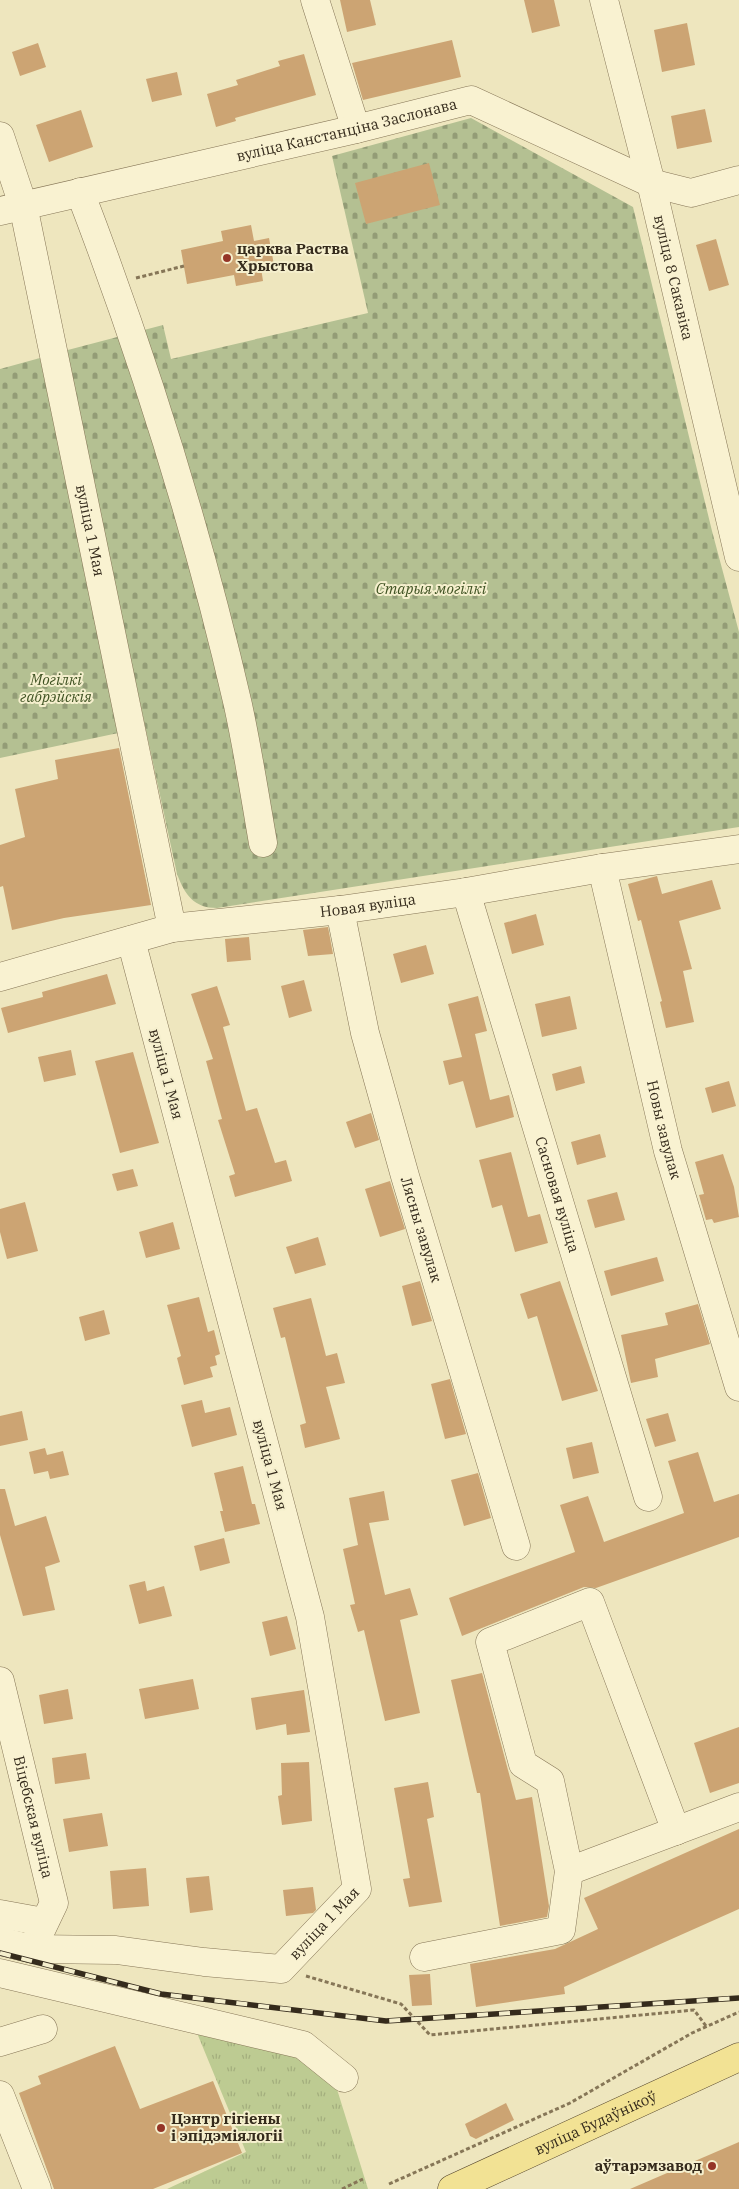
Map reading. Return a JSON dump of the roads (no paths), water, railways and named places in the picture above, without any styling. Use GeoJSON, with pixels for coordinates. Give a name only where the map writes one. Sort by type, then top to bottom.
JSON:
{"type":"FeatureCollection","features":[{"type":"Feature","properties":{"kind":"main road","name":"вуліца Будаўнікоў"},"geometry":{"type":"LineString","coordinates":[[452,2189],[739,2057]]}},
{"type":"Feature","properties":{"kind":"street"},"geometry":{"type":"LineString","coordinates":[[315,0],[356,129]]}},
{"type":"Feature","properties":{"kind":"street","name":"вуліца 8 Сакавіка"},"geometry":{"type":"LineString","coordinates":[[604,0],[651,183],[739,556]]}},
{"type":"Feature","properties":{"kind":"street","name":"вуліца Канстанціна Заслонава"},"geometry":{"type":"LineString","coordinates":[[12,208],[356,129],[471,100],[651,183],[691,194],[739,180]]}},
{"type":"Feature","properties":{"kind":"street","name":"вуліца 1 Мая"},"geometry":{"type":"LineString","coordinates":[[0,136],[12,208],[172,928]]}},
{"type":"Feature","properties":{"kind":"street"},"geometry":{"type":"LineString","coordinates":[[80,192],[116,286],[199,549],[238,707],[263,843]]}},
{"type":"Feature","properties":{"kind":"street","name":"Новая вуліца"},"geometry":{"type":"LineString","coordinates":[[0,977],[172,928],[340,910],[466,892],[602,868],[739,849]]}},
{"type":"Feature","properties":{"kind":"street","name":"Новы завулак"},"geometry":{"type":"LineString","coordinates":[[602,868],[668,1151],[739,1387]]}},
{"type":"Feature","properties":{"kind":"street","name":"Сасновая вуліца"},"geometry":{"type":"LineString","coordinates":[[466,892],[648,1497]]}},
{"type":"Feature","properties":{"kind":"street","name":"Лясны завулак"},"geometry":{"type":"LineString","coordinates":[[340,910],[365,1033],[404,1176],[516,1546]]}},
{"type":"Feature","properties":{"kind":"street","name":"вуліца 1 Мая"},"geometry":{"type":"LineString","coordinates":[[32,1949],[116,1950],[204,1962],[281,1969],[357,1889],[310,1616],[131,940]]}},
{"type":"Feature","properties":{"kind":"street"},"geometry":{"type":"LineString","coordinates":[[424,1957],[561,1930],[569,1871],[550,1781],[523,1764],[490,1642],[590,1602],[676,1831]]}},
{"type":"Feature","properties":{"kind":"street","name":"Віцебская вуліца"},"geometry":{"type":"LineString","coordinates":[[0,1681],[54,1903],[32,1949]]}},
{"type":"Feature","properties":{"kind":"street"},"geometry":{"type":"LineString","coordinates":[[569,1871],[739,1807]]}},
{"type":"Feature","properties":{"kind":"street"},"geometry":{"type":"LineString","coordinates":[[0,1914],[44,1922]]}},
{"type":"Feature","properties":{"kind":"street"},"geometry":{"type":"LineString","coordinates":[[0,1941],[32,1949]]}},
{"type":"Feature","properties":{"kind":"street"},"geometry":{"type":"LineString","coordinates":[[0,1973],[303,2045],[344,2078]]}},
{"type":"Feature","properties":{"kind":"street"},"geometry":{"type":"LineString","coordinates":[[0,2042],[43,2029]]}},
{"type":"Feature","properties":{"kind":"street"},"geometry":{"type":"LineString","coordinates":[[0,2095],[37,2189]]}},
{"type":"Feature","properties":{"kind":"railway"},"geometry":{"type":"LineString","coordinates":[[0,1953],[161,1994],[386,2021],[739,1998]]}},
{"type":"Feature","properties":{"kind":"place","name":"царква Раства Хрыстова"},"geometry":{"type":"Point","coordinates":[227,258]}},
{"type":"Feature","properties":{"kind":"place","name":"Цэнтр гігіены і эпідэміялогіі"},"geometry":{"type":"Point","coordinates":[161,2128]}},
{"type":"Feature","properties":{"kind":"place","name":"аўтарэмзавод"},"geometry":{"type":"Point","coordinates":[712,2166]}},
{"type":"Feature","properties":{"kind":"park label","name":"Старыя могілкі"},"geometry":{"type":"Point","coordinates":[431,589]}},
{"type":"Feature","properties":{"kind":"park label","name":"Могілкі габрэйскія"},"geometry":{"type":"Point","coordinates":[56,688]}}]}
